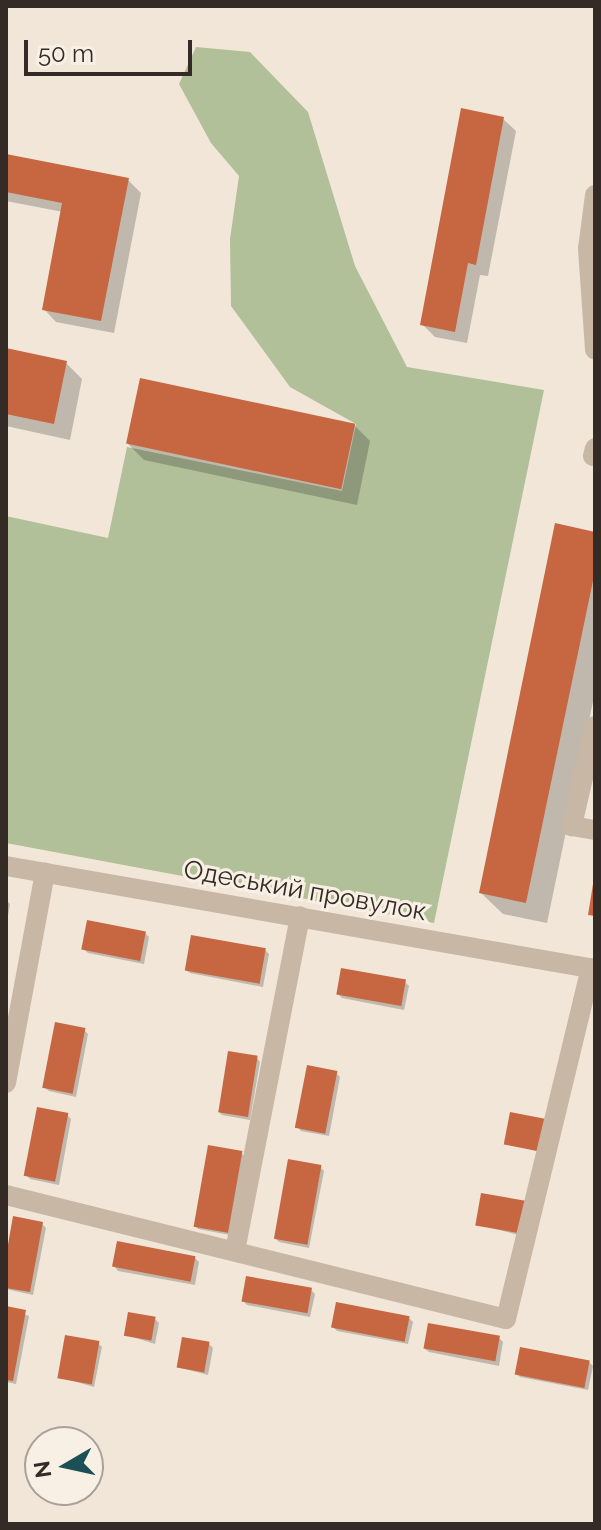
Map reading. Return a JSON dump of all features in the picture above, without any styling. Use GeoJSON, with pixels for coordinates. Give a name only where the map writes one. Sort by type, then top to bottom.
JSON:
{"type":"FeatureCollection","features":[{"type":"Feature","properties":{"kind":"street"},"geometry":{"type":"LineString","coordinates":[[595,195],[588,249],[595,350]]}},
{"type":"Feature","properties":{"kind":"street"},"geometry":{"type":"LineString","coordinates":[[595,726],[572,826],[595,830]]}},
{"type":"Feature","properties":{"kind":"street","name":"Одеський провулок"},"geometry":{"type":"LineString","coordinates":[[6,866],[593,968]]}},
{"type":"Feature","properties":{"kind":"street"},"geometry":{"type":"LineString","coordinates":[[6,1083],[45,873]]}},
{"type":"Feature","properties":{"kind":"street"},"geometry":{"type":"LineString","coordinates":[[235,1251],[300,916]]}},
{"type":"Feature","properties":{"kind":"street"},"geometry":{"type":"LineString","coordinates":[[6,1195],[506,1319],[593,968]]}},
{"type":"Feature","properties":{"kind":"green space"},"geometry":{"type":"Polygon","coordinates":[[[196,47],[250,52],[308,112],[355,266],[407,367],[544,390],[434,923],[6,843],[6,516],[108,538],[127,447],[342,491],[356,424],[290,387],[231,306],[230,239],[239,176],[211,143],[179,84],[196,47]]]}},
{"type":"Feature","properties":{"kind":"building"},"geometry":{"type":"Polygon","coordinates":[[[461,108],[504,117],[476,265],[468,263],[455,332],[420,325],[461,108]]]}},
{"type":"Feature","properties":{"kind":"building"},"geometry":{"type":"Polygon","coordinates":[[[6,154],[129,178],[101,321],[42,310],[62,203],[6,192],[6,154]]]}},
{"type":"Feature","properties":{"kind":"building"},"geometry":{"type":"Polygon","coordinates":[[[6,348],[67,361],[54,424],[6,414],[6,348]]]}},
{"type":"Feature","properties":{"kind":"building"},"geometry":{"type":"Polygon","coordinates":[[[140,378],[355,424],[341,489],[126,444],[140,378]]]}},
{"type":"Feature","properties":{"kind":"building"},"geometry":{"type":"Polygon","coordinates":[[[555,523],[595,532],[595,571],[526,903],[479,893],[555,523]]]}},
{"type":"Feature","properties":{"kind":"building"},"geometry":{"type":"Polygon","coordinates":[[[595,884],[595,916],[588,915],[595,884]]]}},
{"type":"Feature","properties":{"kind":"building"},"geometry":{"type":"Polygon","coordinates":[[[87,920],[146,931],[140,961],[81,949],[87,920]]]}},
{"type":"Feature","properties":{"kind":"building"},"geometry":{"type":"Polygon","coordinates":[[[191,935],[266,948],[260,984],[185,970],[191,935]]]}},
{"type":"Feature","properties":{"kind":"building"},"geometry":{"type":"Polygon","coordinates":[[[341,968],[406,979],[401,1006],[336,995],[341,968]]]}},
{"type":"Feature","properties":{"kind":"building"},"geometry":{"type":"Polygon","coordinates":[[[55,1022],[85,1028],[73,1094],[42,1088],[55,1022]]]}},
{"type":"Feature","properties":{"kind":"building"},"geometry":{"type":"Polygon","coordinates":[[[228,1051],[258,1056],[248,1117],[218,1112],[228,1051]]]}},
{"type":"Feature","properties":{"kind":"building"},"geometry":{"type":"Polygon","coordinates":[[[307,1065],[337,1071],[325,1134],[295,1128],[307,1065]]]}},
{"type":"Feature","properties":{"kind":"building"},"geometry":{"type":"Polygon","coordinates":[[[37,1107],[68,1113],[55,1182],[24,1176],[37,1107]]]}},
{"type":"Feature","properties":{"kind":"building"},"geometry":{"type":"Polygon","coordinates":[[[510,1112],[547,1119],[541,1152],[504,1144],[510,1112]]]}},
{"type":"Feature","properties":{"kind":"building"},"geometry":{"type":"Polygon","coordinates":[[[208,1145],[242,1151],[228,1233],[194,1227],[208,1145]]]}},
{"type":"Feature","properties":{"kind":"building"},"geometry":{"type":"Polygon","coordinates":[[[288,1159],[321,1165],[307,1245],[274,1239],[288,1159]]]}},
{"type":"Feature","properties":{"kind":"building"},"geometry":{"type":"Polygon","coordinates":[[[481,1193],[525,1201],[520,1233],[475,1225],[481,1193]]]}},
{"type":"Feature","properties":{"kind":"building"},"geometry":{"type":"Polygon","coordinates":[[[13,1216],[43,1222],[30,1292],[6,1288],[6,1256],[13,1216]]]}},
{"type":"Feature","properties":{"kind":"building"},"geometry":{"type":"Polygon","coordinates":[[[117,1241],[196,1256],[191,1282],[112,1267],[117,1241]]]}},
{"type":"Feature","properties":{"kind":"building"},"geometry":{"type":"Polygon","coordinates":[[[246,1276],[312,1288],[307,1313],[241,1302],[246,1276]]]}},
{"type":"Feature","properties":{"kind":"building"},"geometry":{"type":"Polygon","coordinates":[[[336,1302],[410,1316],[405,1342],[331,1328],[336,1302]]]}},
{"type":"Feature","properties":{"kind":"building"},"geometry":{"type":"Polygon","coordinates":[[[6,1306],[26,1310],[13,1381],[6,1380],[6,1306]]]}},
{"type":"Feature","properties":{"kind":"building"},"geometry":{"type":"Polygon","coordinates":[[[128,1312],[156,1317],[151,1340],[124,1336],[128,1312]]]}},
{"type":"Feature","properties":{"kind":"building"},"geometry":{"type":"Polygon","coordinates":[[[428,1323],[500,1336],[495,1361],[423,1349],[428,1323]]]}},
{"type":"Feature","properties":{"kind":"building"},"geometry":{"type":"Polygon","coordinates":[[[65,1335],[99,1341],[92,1384],[57,1378],[65,1335]]]}},
{"type":"Feature","properties":{"kind":"building"},"geometry":{"type":"Polygon","coordinates":[[[182,1337],[210,1342],[204,1372],[177,1368],[182,1337]]]}},
{"type":"Feature","properties":{"kind":"building"},"geometry":{"type":"Polygon","coordinates":[[[520,1347],[590,1361],[584,1388],[515,1374],[520,1347]]]}}]}
